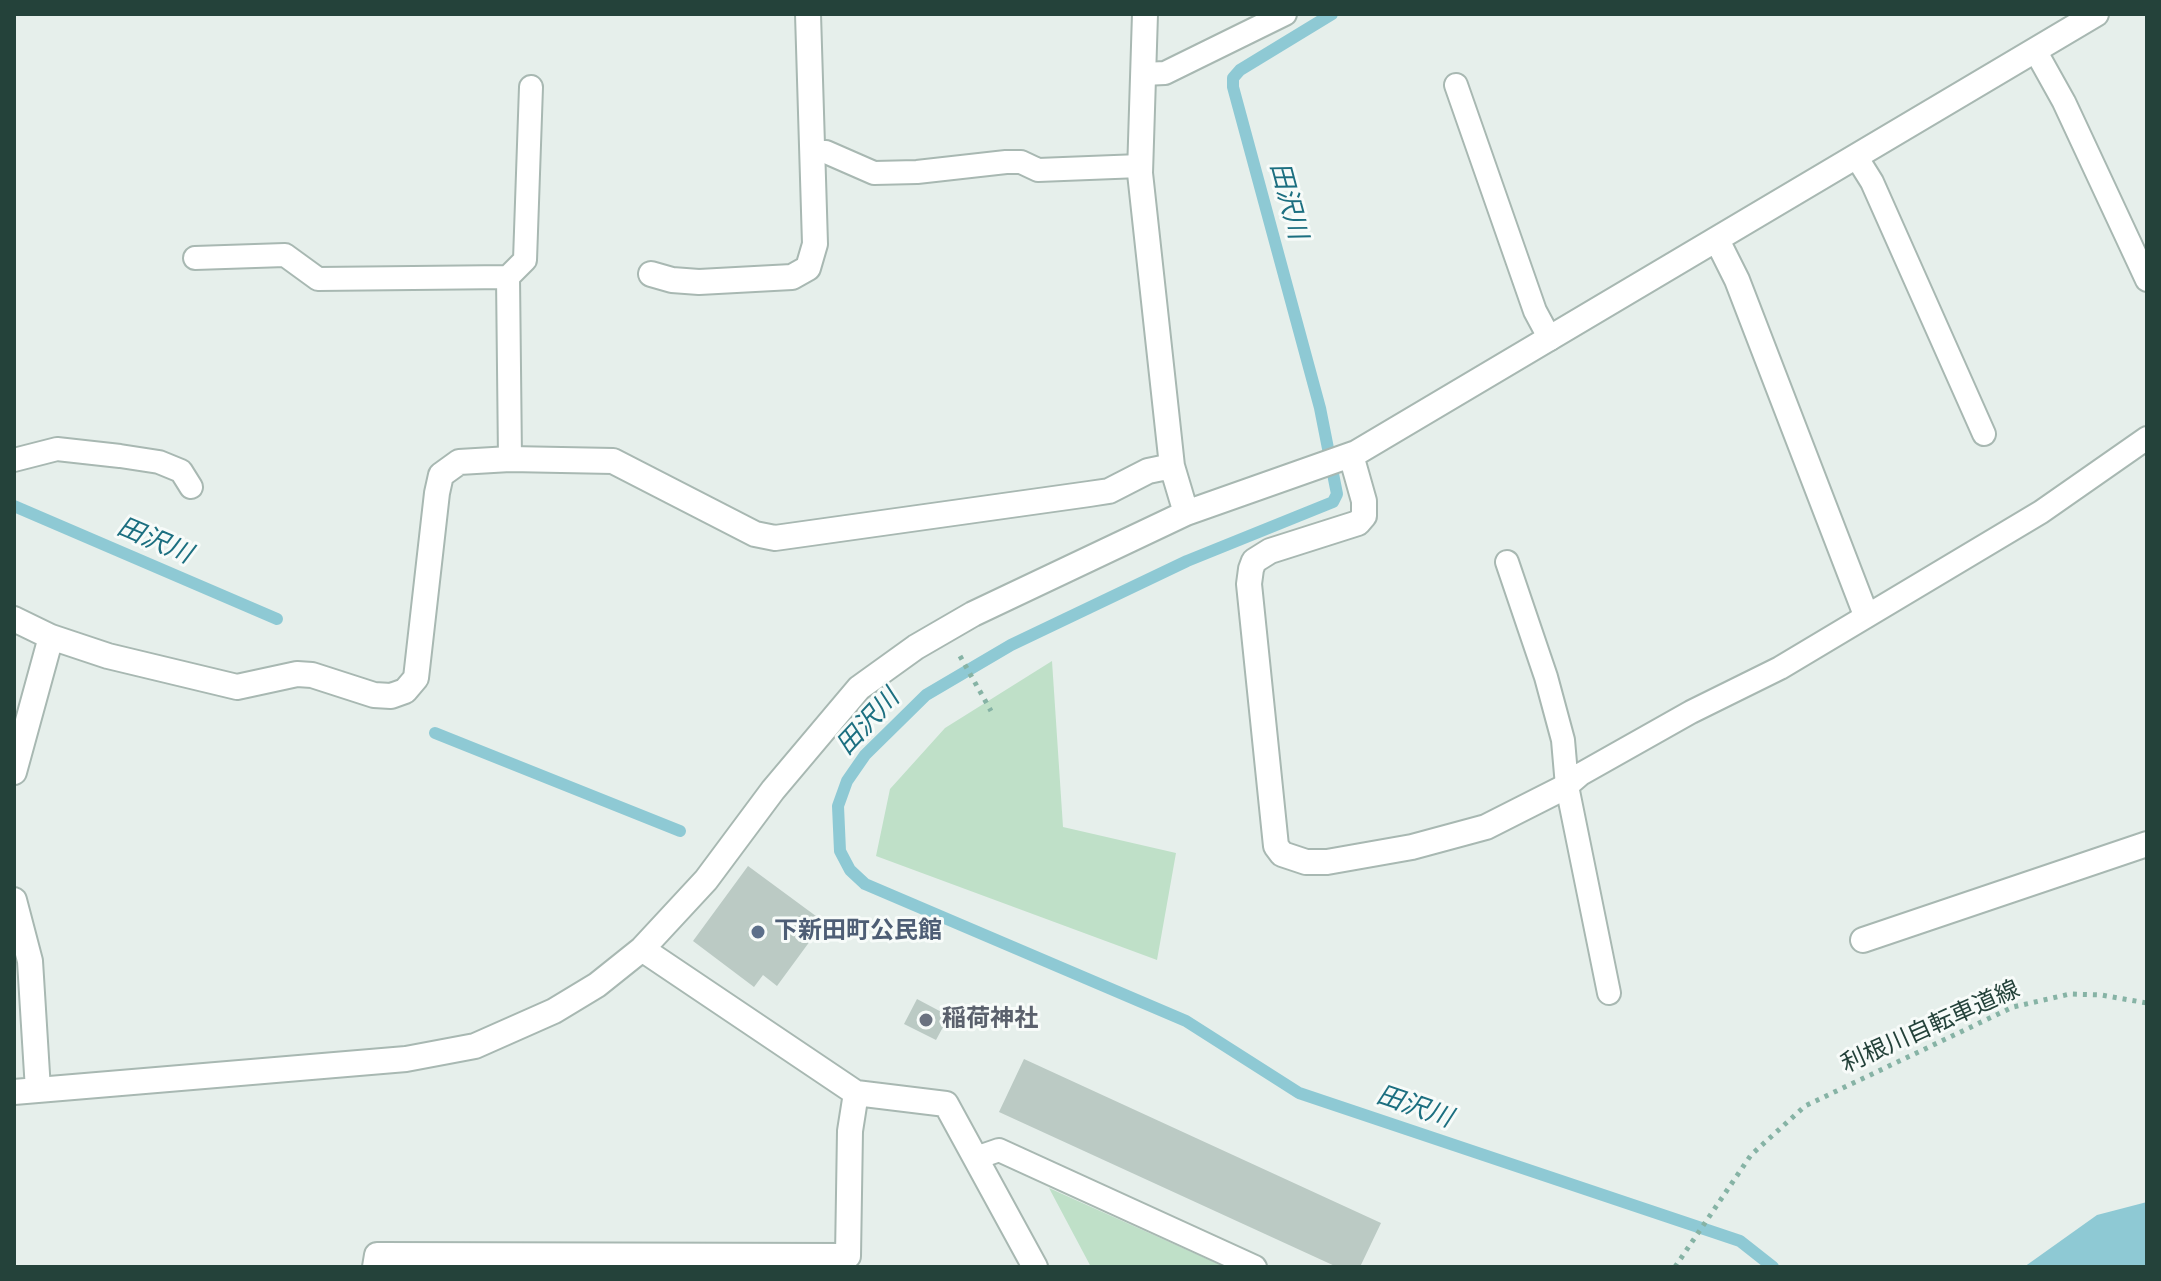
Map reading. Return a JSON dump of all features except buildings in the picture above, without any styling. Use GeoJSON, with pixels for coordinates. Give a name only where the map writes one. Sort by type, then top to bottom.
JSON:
{"type":"FeatureCollection","features":[{"type":"Feature","properties":{"kind":"street"},"geometry":{"type":"LineString","coordinates":[[651,274],[672,280],[699,282],[792,277],[802,274],[812,261],[815,244],[808,14]]}},
{"type":"Feature","properties":{"kind":"street"},"geometry":{"type":"LineString","coordinates":[[1145,14],[1140,166],[1172,466],[1186,513]]}},
{"type":"Feature","properties":{"kind":"street"},"geometry":{"type":"LineString","coordinates":[[14,900],[30,961],[26,1091],[406,1059],[475,1046],[554,1011],[597,985],[642,949],[706,880],[773,790],[859,688],[916,647],[973,614],[1186,513],[1351,455],[2096,14]]}},
{"type":"Feature","properties":{"kind":"street"},"geometry":{"type":"LineString","coordinates":[[1717,240],[1737,280],[1866,615]]}},
{"type":"Feature","properties":{"kind":"street"},"geometry":{"type":"LineString","coordinates":[[1351,455],[1364,501],[1364,516],[1358,523],[1270,551],[1254,561],[1251,569],[1249,584],[1276,846],[1282,854],[1306,862],[1412,847],[1486,827],[1567,786]]}},
{"type":"Feature","properties":{"kind":"street"},"geometry":{"type":"LineString","coordinates":[[14,619],[51,637],[108,656],[237,687],[297,674],[312,675],[374,695],[391,696],[405,691],[416,678],[441,475],[459,462],[510,459],[613,461],[755,534],[775,538],[1099,492],[1131,482],[1148,471],[1172,466]]}},
{"type":"Feature","properties":{"kind":"street"},"geometry":{"type":"LineString","coordinates":[[14,772],[51,637]]}},
{"type":"Feature","properties":{"kind":"street"},"geometry":{"type":"LineString","coordinates":[[1863,940],[2147,844]]}},
{"type":"Feature","properties":{"kind":"street"},"geometry":{"type":"LineString","coordinates":[[642,949],[856,1093],[946,1104],[1035,1267]]}},
{"type":"Feature","properties":{"kind":"street"},"geometry":{"type":"LineString","coordinates":[[375,1267],[377,1255],[848,1256],[850,1131],[856,1093]]}},
{"type":"Feature","properties":{"kind":"lane"},"geometry":{"type":"LineString","coordinates":[[1143,74],[1165,73],[1285,14]]}},
{"type":"Feature","properties":{"kind":"lane"},"geometry":{"type":"LineString","coordinates":[[2035,50],[2064,102],[2147,280]]}},
{"type":"Feature","properties":{"kind":"lane"},"geometry":{"type":"LineString","coordinates":[[1456,85],[1535,311],[1550,339]]}},
{"type":"Feature","properties":{"kind":"lane"},"geometry":{"type":"LineString","coordinates":[[195,258],[285,255],[318,279],[508,277],[525,260],[531,87]]}},
{"type":"Feature","properties":{"kind":"lane"},"geometry":{"type":"LineString","coordinates":[[812,152],[826,152],[874,173],[1006,162],[1021,162],[1038,170],[1140,166]]}},
{"type":"Feature","properties":{"kind":"lane"},"geometry":{"type":"LineString","coordinates":[[1857,158],[1872,182],[1984,434]]}},
{"type":"Feature","properties":{"kind":"lane"},"geometry":{"type":"LineString","coordinates":[[508,277],[510,459]]}},
{"type":"Feature","properties":{"kind":"lane"},"geometry":{"type":"LineString","coordinates":[[1567,786],[1581,774],[1691,712],[1780,668],[2041,512],[2147,438]]}},
{"type":"Feature","properties":{"kind":"lane"},"geometry":{"type":"LineString","coordinates":[[14,460],[57,449],[133,458],[181,471],[191,487]]}},
{"type":"Feature","properties":{"kind":"lane"},"geometry":{"type":"LineString","coordinates":[[1507,562],[1546,677],[1563,740],[1567,786],[1609,993]]}},
{"type":"Feature","properties":{"kind":"lane"},"geometry":{"type":"LineString","coordinates":[[976,1158],[999,1150],[1255,1267]]}},
{"type":"Feature","properties":{"kind":"path"},"geometry":{"type":"LineString","coordinates":[[957,652],[991,711]]}},
{"type":"Feature","properties":{"kind":"path","name":"利根川自転車道線"},"geometry":{"type":"LineString","coordinates":[[1675,1267],[1751,1155],[1805,1106],[2013,1007],[2070,994],[2101,995],[2147,1003]]}},
{"type":"Feature","properties":{"kind":"green space"},"geometry":{"type":"Polygon","coordinates":[[[1052,661],[1063,827],[1176,853],[1157,960],[876,856],[890,789],[945,728],[1052,661]]]}},
{"type":"Feature","properties":{"kind":"green space"},"geometry":{"type":"Polygon","coordinates":[[[1049,1188],[1225,1267],[1091,1267],[1049,1188]]]}},
{"type":"Feature","properties":{"kind":"water"},"geometry":{"type":"Polygon","coordinates":[[[2147,1202],[2147,1267],[2024,1267],[2097,1215],[2147,1202]]]}},
{"type":"Feature","properties":{"kind":"waterway","name":"田沢川"},"geometry":{"type":"LineString","coordinates":[[1332,14],[1240,70],[1233,78],[1233,87],[1320,408],[1337,494],[1333,502],[1187,561],[1011,645],[926,695],[865,755],[847,781],[838,806],[840,851],[850,870],[865,884],[1186,1021],[1299,1093],[1740,1241],[1773,1267]]}},
{"type":"Feature","properties":{"kind":"waterway","name":"田沢川"},"geometry":{"type":"LineString","coordinates":[[14,506],[277,619]]}},
{"type":"Feature","properties":{"kind":"waterway","name":"田沢川"},"geometry":{"type":"LineString","coordinates":[[435,733],[680,831]]}},
{"type":"Feature","properties":{"kind":"place","name":"下新田町公民館"},"geometry":{"type":"Point","coordinates":[758,932]}},
{"type":"Feature","properties":{"kind":"place","name":"稲荷神社"},"geometry":{"type":"Point","coordinates":[926,1020]}}]}
